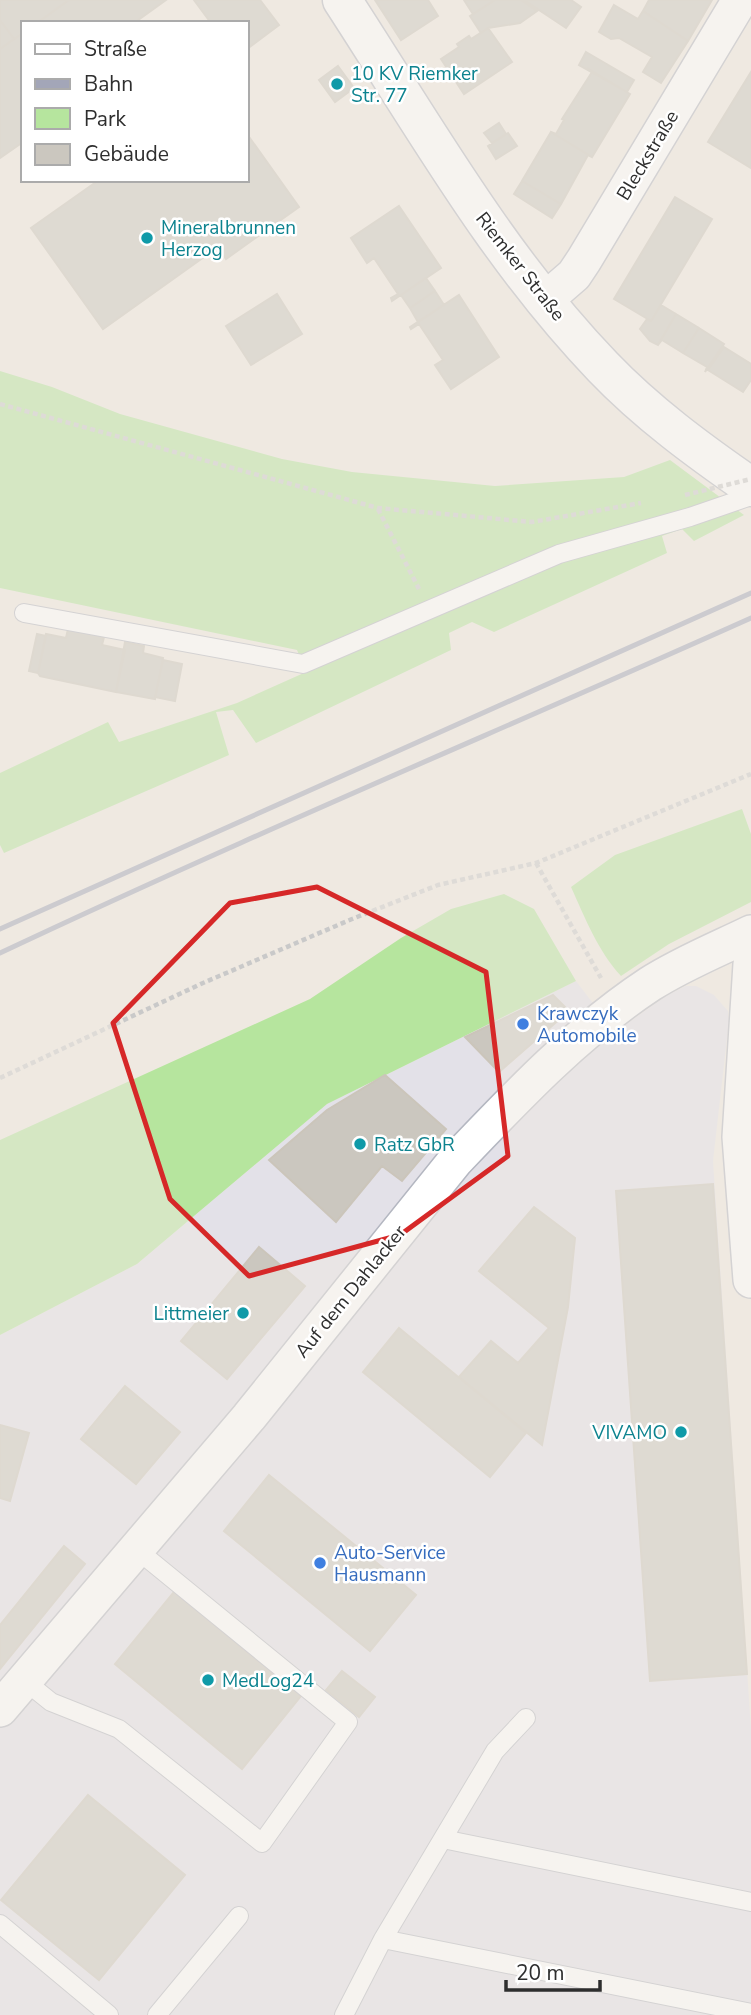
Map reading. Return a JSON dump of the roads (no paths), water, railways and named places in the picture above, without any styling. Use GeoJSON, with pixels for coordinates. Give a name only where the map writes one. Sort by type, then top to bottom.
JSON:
{"type":"FeatureCollection","features":[{"type":"Feature","properties":{"kind":"street","name":"Riemker Straße"},"geometry":{"type":"LineString","coordinates":[[342,0],[484,222],[544,300],[604,368],[659,418],[705,456],[751,487]]}},
{"type":"Feature","properties":{"kind":"street","name":"Bleckstraße"},"geometry":{"type":"LineString","coordinates":[[544,300],[574,275],[584,260],[740,0]]}},
{"type":"Feature","properties":{"kind":"street","name":"Auf dem Dahlacker"},"geometry":{"type":"LineString","coordinates":[[0,1709],[249,1417],[455,1161],[556,1059],[617,1008],[652,983],[751,933]]}},
{"type":"Feature","properties":{"kind":"street"},"geometry":{"type":"LineString","coordinates":[[751,964],[740,1137],[751,1280]]}},
{"type":"Feature","properties":{"kind":"lane"},"geometry":{"type":"LineString","coordinates":[[24,613],[303,664],[559,554],[690,517],[751,496]]}},
{"type":"Feature","properties":{"kind":"lane"},"geometry":{"type":"LineString","coordinates":[[25,1681],[51,1702],[119,1729],[262,1843],[348,1722],[136,1549]]}},
{"type":"Feature","properties":{"kind":"lane"},"geometry":{"type":"LineString","coordinates":[[344,2015],[383,1939],[495,1751],[526,1718]]}},
{"type":"Feature","properties":{"kind":"lane"},"geometry":{"type":"LineString","coordinates":[[443,1839],[751,1902]]}},
{"type":"Feature","properties":{"kind":"lane"},"geometry":{"type":"LineString","coordinates":[[157,2015],[239,1916]]}},
{"type":"Feature","properties":{"kind":"lane"},"geometry":{"type":"LineString","coordinates":[[0,1924],[109,2015]]}},
{"type":"Feature","properties":{"kind":"lane"},"geometry":{"type":"LineString","coordinates":[[383,1939],[751,2013]]}},
{"type":"Feature","properties":{"kind":"railway"},"geometry":{"type":"LineString","coordinates":[[0,929],[751,593]]}},
{"type":"Feature","properties":{"kind":"railway"},"geometry":{"type":"LineString","coordinates":[[0,953],[281,825],[751,618]]}},
{"type":"Feature","properties":{"kind":"place","name":"10 KV Riemker Str. 77"},"geometry":{"type":"Point","coordinates":[337,84]}},
{"type":"Feature","properties":{"kind":"place","name":"Mineralbrunnen Herzog"},"geometry":{"type":"Point","coordinates":[147,238]}},
{"type":"Feature","properties":{"kind":"place","name":"Krawczyk Automobile"},"geometry":{"type":"Point","coordinates":[523,1024]}},
{"type":"Feature","properties":{"kind":"place","name":"Ratz GbR"},"geometry":{"type":"Point","coordinates":[360,1144]}},
{"type":"Feature","properties":{"kind":"place","name":"Littmeier"},"geometry":{"type":"Point","coordinates":[243,1313]}},
{"type":"Feature","properties":{"kind":"place","name":"VIVAMO"},"geometry":{"type":"Point","coordinates":[681,1432]}},
{"type":"Feature","properties":{"kind":"place","name":"Auto-Service Hausmann"},"geometry":{"type":"Point","coordinates":[320,1563]}},
{"type":"Feature","properties":{"kind":"place","name":"MedLog24"},"geometry":{"type":"Point","coordinates":[208,1680]}}]}
